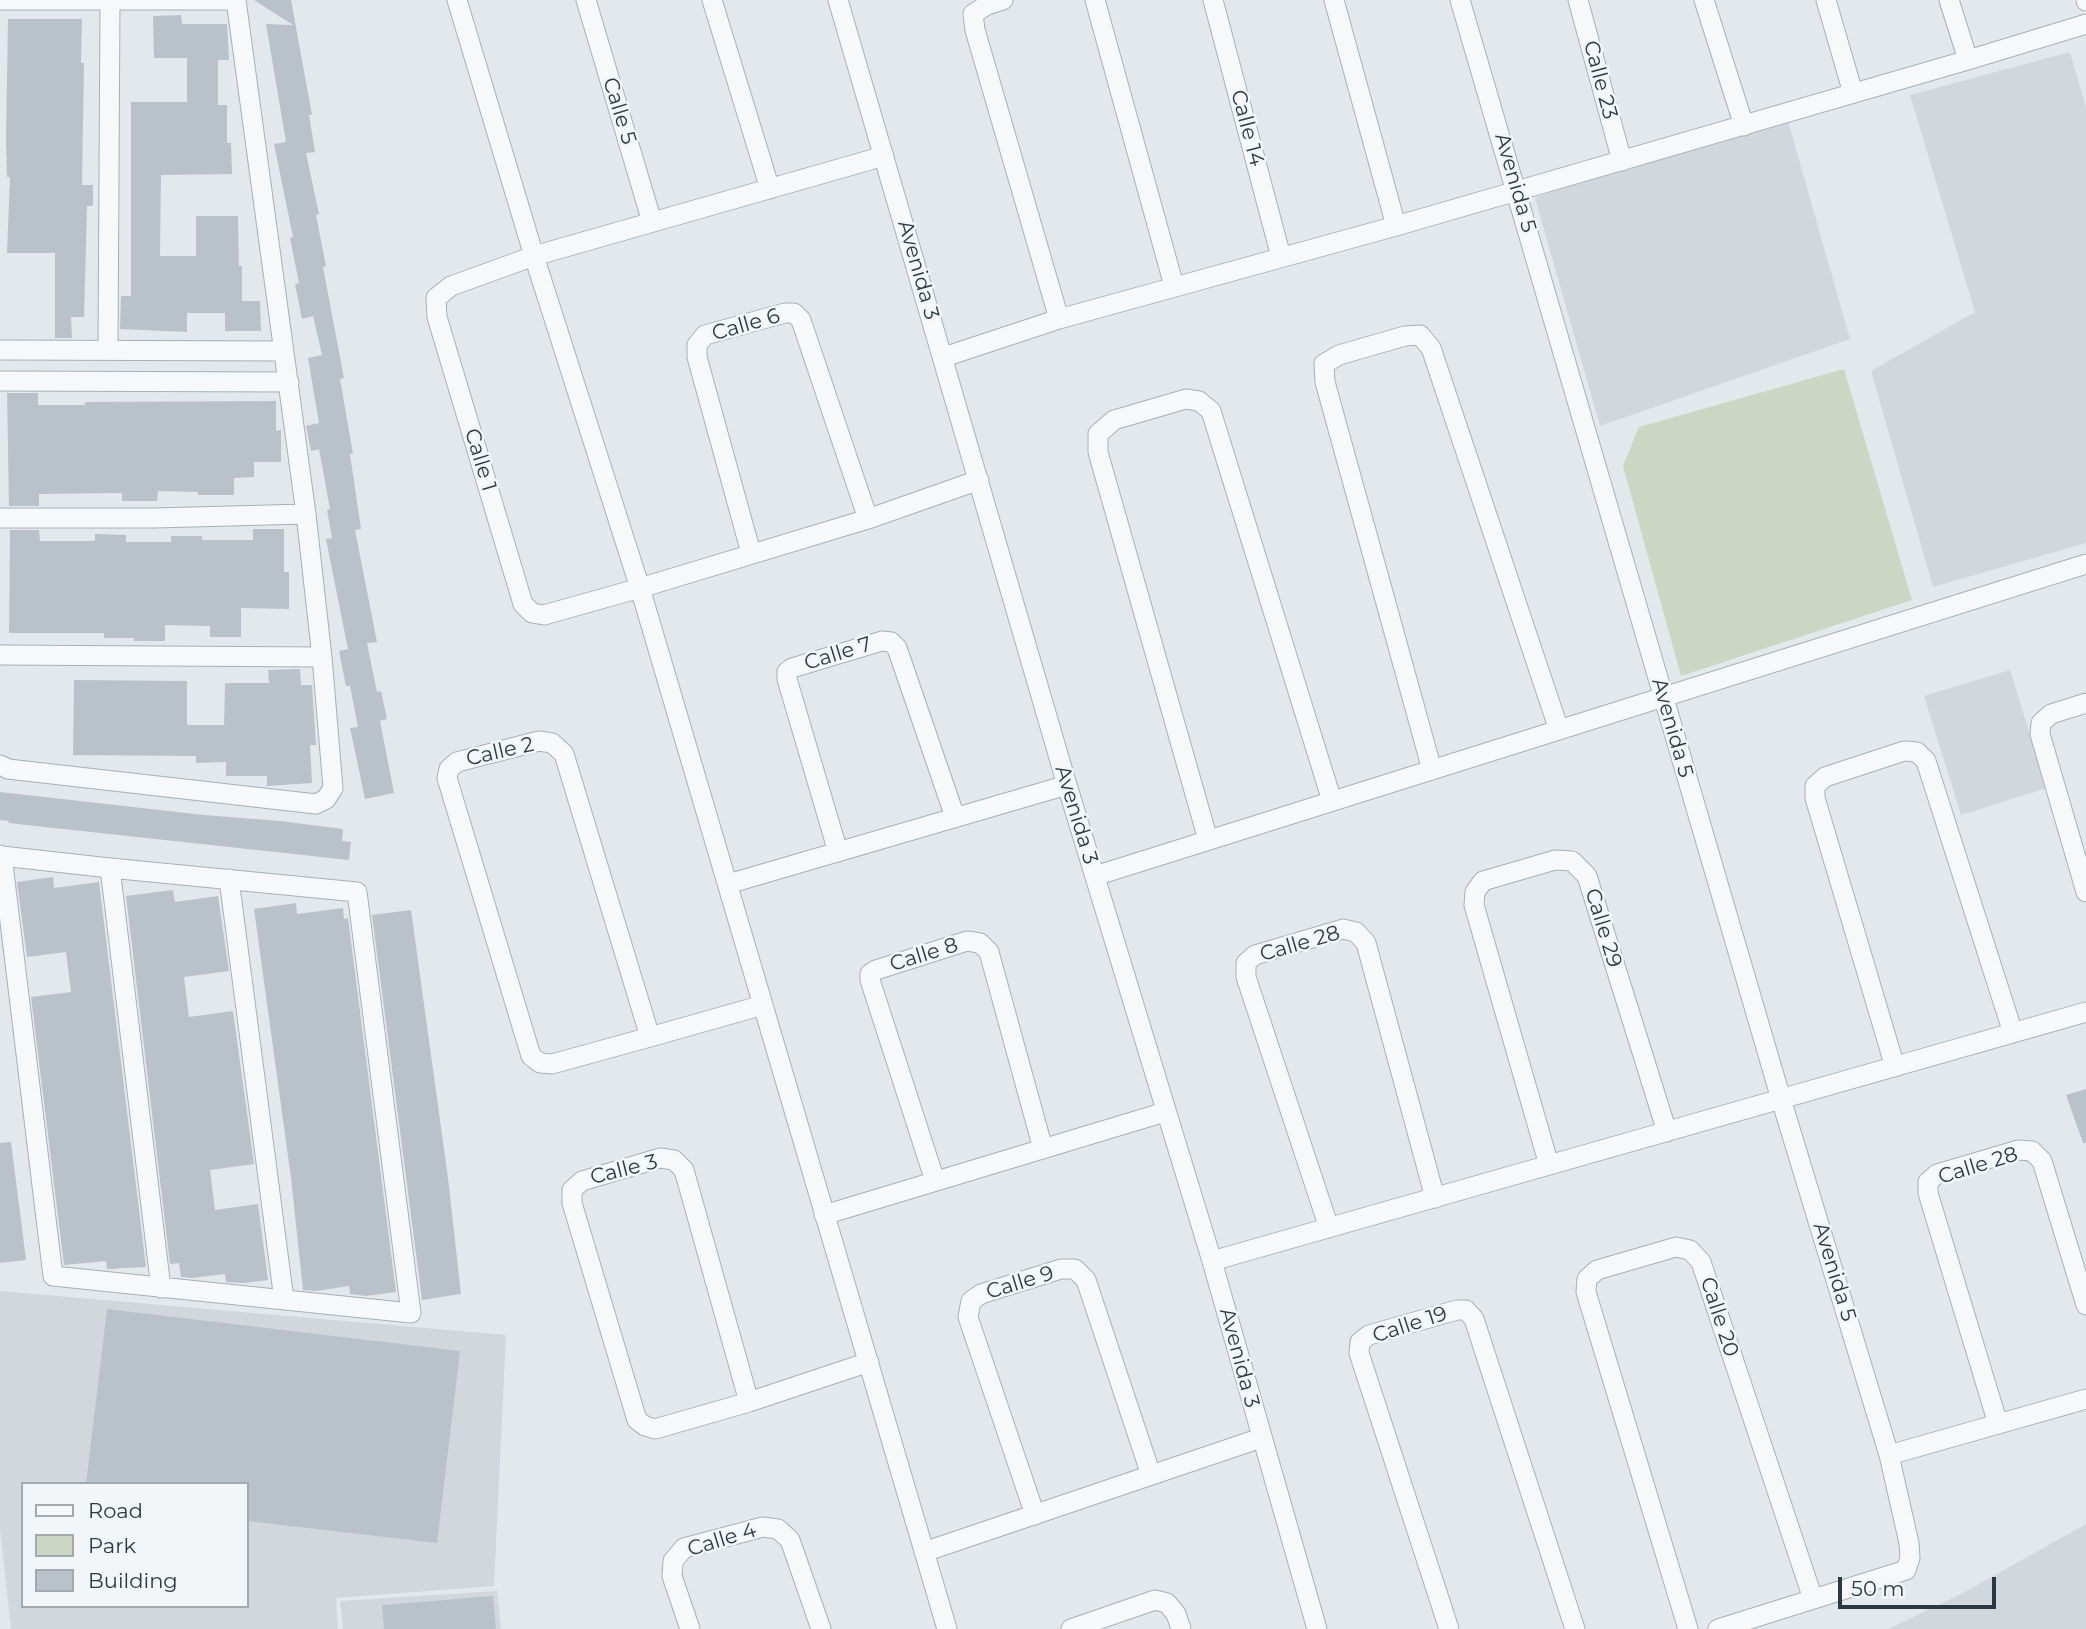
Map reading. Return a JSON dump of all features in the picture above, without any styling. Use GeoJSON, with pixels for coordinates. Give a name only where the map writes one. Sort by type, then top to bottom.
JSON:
{"type":"FeatureCollection","features":[{"type":"Feature","properties":{"kind":"street"},"geometry":{"type":"LineString","coordinates":[[0,0],[236,0],[306,514],[333,788],[327,799],[316,804],[8,769],[0,765]]}},
{"type":"Feature","properties":{"kind":"street"},"geometry":{"type":"LineString","coordinates":[[108,350],[110,0]]}},
{"type":"Feature","properties":{"kind":"street"},"geometry":{"type":"LineString","coordinates":[[457,0],[534,256],[640,588],[947,1629]]}},
{"type":"Feature","properties":{"kind":"street","name":"Calle 5"},"geometry":{"type":"LineString","coordinates":[[586,0],[652,222]]}},
{"type":"Feature","properties":{"kind":"street"},"geometry":{"type":"LineString","coordinates":[[712,0],[770,189]]}},
{"type":"Feature","properties":{"kind":"street","name":"Avenida 3"},"geometry":{"type":"LineString","coordinates":[[838,0],[1067,785],[1212,1261],[1317,1629]]}},
{"type":"Feature","properties":{"kind":"street"},"geometry":{"type":"LineString","coordinates":[[1003,0],[987,5],[973,14],[975,30],[1059,319]]}},
{"type":"Feature","properties":{"kind":"street"},"geometry":{"type":"LineString","coordinates":[[1095,0],[1174,286]]}},
{"type":"Feature","properties":{"kind":"street","name":"Calle 14"},"geometry":{"type":"LineString","coordinates":[[1213,0],[1281,257]]}},
{"type":"Feature","properties":{"kind":"street"},"geometry":{"type":"LineString","coordinates":[[1334,0],[1396,226]]}},
{"type":"Feature","properties":{"kind":"street","name":"Avenida 5"},"geometry":{"type":"LineString","coordinates":[[1460,0],[1781,1099],[1889,1455],[1909,1543],[1910,1558],[1906,1570],[1814,1599]]}},
{"type":"Feature","properties":{"kind":"street","name":"Calle 23"},"geometry":{"type":"LineString","coordinates":[[1578,0],[1622,161]]}},
{"type":"Feature","properties":{"kind":"street"},"geometry":{"type":"LineString","coordinates":[[1704,0],[1744,125]]}},
{"type":"Feature","properties":{"kind":"street"},"geometry":{"type":"LineString","coordinates":[[1826,0],[1853,93]]}},
{"type":"Feature","properties":{"kind":"street"},"geometry":{"type":"LineString","coordinates":[[1950,0],[1968,60]]}},
{"type":"Feature","properties":{"kind":"street"},"geometry":{"type":"LineString","coordinates":[[944,357],[1059,319],[1396,226],[2086,24]]}},
{"type":"Feature","properties":{"kind":"street"},"geometry":{"type":"LineString","coordinates":[[534,256],[884,156]]}},
{"type":"Feature","properties":{"kind":"street","name":"Calle 1"},"geometry":{"type":"LineString","coordinates":[[534,256],[451,286],[436,298],[437,317],[523,604],[532,612],[544,615],[640,588]]}},
{"type":"Feature","properties":{"kind":"street","name":"Calle 6"},"geometry":{"type":"LineString","coordinates":[[751,553],[697,357],[697,345],[705,335],[785,313],[794,313],[801,320],[868,519]]}},
{"type":"Feature","properties":{"kind":"street"},"geometry":{"type":"LineString","coordinates":[[1432,770],[1325,382],[1324,364],[1339,355],[1405,336],[1420,335],[1431,348],[1559,730]]}},
{"type":"Feature","properties":{"kind":"street"},"geometry":{"type":"LineString","coordinates":[[0,350],[285,351]]}},
{"type":"Feature","properties":{"kind":"street"},"geometry":{"type":"LineString","coordinates":[[0,381],[289,382]]}},
{"type":"Feature","properties":{"kind":"street"},"geometry":{"type":"LineString","coordinates":[[1208,840],[1098,452],[1098,433],[1114,420],[1186,399],[1199,401],[1211,411],[1332,801]]}},
{"type":"Feature","properties":{"kind":"street"},"geometry":{"type":"LineString","coordinates":[[640,588],[868,519],[979,480]]}},
{"type":"Feature","properties":{"kind":"street"},"geometry":{"type":"LineString","coordinates":[[0,518],[306,514]]}},
{"type":"Feature","properties":{"kind":"street"},"geometry":{"type":"LineString","coordinates":[[1095,876],[2086,565]]}},
{"type":"Feature","properties":{"kind":"street","name":"Calle 7"},"geometry":{"type":"LineString","coordinates":[[838,852],[787,680],[787,672],[792,668],[882,640],[891,642],[897,648],[955,817]]}},
{"type":"Feature","properties":{"kind":"street"},"geometry":{"type":"LineString","coordinates":[[0,655],[322,657]]}},
{"type":"Feature","properties":{"kind":"street"},"geometry":{"type":"LineString","coordinates":[[2086,703],[2051,715],[2041,723],[2040,734],[2086,892]]}},
{"type":"Feature","properties":{"kind":"street","name":"Calle 2"},"geometry":{"type":"LineString","coordinates":[[539,741],[552,743],[564,754],[650,1037],[552,1065],[540,1063],[531,1056],[447,778],[449,769],[457,762],[539,741]]}},
{"type":"Feature","properties":{"kind":"street"},"geometry":{"type":"LineString","coordinates":[[1895,1067],[1815,797],[1815,786],[1825,777],[1904,751],[1917,752],[1926,761],[2013,1033]]}},
{"type":"Feature","properties":{"kind":"street"},"geometry":{"type":"LineString","coordinates":[[728,884],[1067,785]]}},
{"type":"Feature","properties":{"kind":"street"},"geometry":{"type":"LineString","coordinates":[[1,856],[110,868],[357,892],[411,1313],[53,1276],[1,856]]}},
{"type":"Feature","properties":{"kind":"street","name":"Calle 29"},"geometry":{"type":"LineString","coordinates":[[1549,1165],[1474,905],[1475,892],[1483,881],[1555,860],[1572,861],[1587,876],[1667,1132]]}},
{"type":"Feature","properties":{"kind":"street"},"geometry":{"type":"LineString","coordinates":[[110,868],[161,1288]]}},
{"type":"Feature","properties":{"kind":"street"},"geometry":{"type":"LineString","coordinates":[[229,879],[284,1300]]}},
{"type":"Feature","properties":{"kind":"street","name":"Calle 28"},"geometry":{"type":"LineString","coordinates":[[1329,1228],[1246,977],[1246,962],[1255,955],[1343,929],[1356,932],[1366,943],[1435,1198]]}},
{"type":"Feature","properties":{"kind":"street","name":"Calle 8"},"geometry":{"type":"LineString","coordinates":[[935,1181],[870,974],[967,942],[979,943],[989,952],[1043,1149]]}},
{"type":"Feature","properties":{"kind":"street"},"geometry":{"type":"LineString","coordinates":[[650,1037],[763,1005]]}},
{"type":"Feature","properties":{"kind":"street"},"geometry":{"type":"LineString","coordinates":[[1212,1261],[2086,1012]]}},
{"type":"Feature","properties":{"kind":"street"},"geometry":{"type":"LineString","coordinates":[[824,1215],[1165,1112]]}},
{"type":"Feature","properties":{"kind":"street","name":"Calle 28"},"geometry":{"type":"LineString","coordinates":[[1998,1424],[1928,1193],[1928,1182],[1937,1174],[2018,1150],[2032,1151],[2042,1161],[2086,1306]]}},
{"type":"Feature","properties":{"kind":"street","name":"Calle 3"},"geometry":{"type":"LineString","coordinates":[[660,1158],[674,1160],[684,1170],[750,1402],[655,1429],[637,1420],[572,1203],[572,1190],[582,1181],[660,1158]]}},
{"type":"Feature","properties":{"kind":"street","name":"Calle 20"},"geometry":{"type":"LineString","coordinates":[[1688,1629],[1586,1292],[1587,1279],[1597,1270],[1676,1247],[1690,1250],[1701,1262],[1814,1599]]}},
{"type":"Feature","properties":{"kind":"street","name":"Calle 9"},"geometry":{"type":"LineString","coordinates":[[1035,1515],[968,1317],[971,1301],[981,1294],[1061,1269],[1075,1269],[1086,1280],[1151,1475]]}},
{"type":"Feature","properties":{"kind":"street","name":"Calle 19"},"geometry":{"type":"LineString","coordinates":[[1449,1629],[1359,1353],[1360,1342],[1368,1335],[1457,1310],[1466,1310],[1474,1319],[1575,1629]]}},
{"type":"Feature","properties":{"kind":"street"},"geometry":{"type":"LineString","coordinates":[[750,1402],[869,1362]]}},
{"type":"Feature","properties":{"kind":"street"},"geometry":{"type":"LineString","coordinates":[[1889,1455],[2086,1399]]}},
{"type":"Feature","properties":{"kind":"street"},"geometry":{"type":"LineString","coordinates":[[924,1552],[1261,1438]]}},
{"type":"Feature","properties":{"kind":"street","name":"Calle 4"},"geometry":{"type":"LineString","coordinates":[[690,1629],[672,1576],[673,1560],[684,1548],[763,1527],[778,1529],[790,1540],[821,1629]]}},
{"type":"Feature","properties":{"kind":"street"},"geometry":{"type":"LineString","coordinates":[[1718,1629],[1814,1599]]}},
{"type":"Feature","properties":{"kind":"street"},"geometry":{"type":"LineString","coordinates":[[1071,1629],[1155,1601],[1167,1603],[1176,1615],[1181,1629]]}},
{"type":"Feature","properties":{"kind":"shaded area"},"geometry":{"type":"Polygon","coordinates":[[[2070,52],[2086,108],[2086,543],[1933,587],[1871,371],[1975,312],[1910,95],[2070,52]]]}},
{"type":"Feature","properties":{"kind":"shaded area"},"geometry":{"type":"Polygon","coordinates":[[[1788,121],[1850,339],[1600,426],[1535,198],[1622,161],[1788,121]]]}},
{"type":"Feature","properties":{"kind":"shaded area"},"geometry":{"type":"Polygon","coordinates":[[[2010,670],[2047,788],[1961,815],[1924,696],[2010,670]]]}},
{"type":"Feature","properties":{"kind":"shaded area"},"geometry":{"type":"Polygon","coordinates":[[[0,1291],[506,1335],[494,1586],[336,1598],[338,1629],[11,1629],[0,1528],[0,1291]]]}},
{"type":"Feature","properties":{"kind":"shaded area"},"geometry":{"type":"Polygon","coordinates":[[[2086,1524],[2086,1629],[1888,1629],[1963,1593],[2086,1524]]]}},
{"type":"Feature","properties":{"kind":"shaded area"},"geometry":{"type":"Polygon","coordinates":[[[497,1591],[501,1629],[343,1629],[340,1601],[497,1591]]]}},
{"type":"Feature","properties":{"kind":"green space"},"geometry":{"type":"Polygon","coordinates":[[[1844,369],[1912,600],[1681,676],[1623,466],[1639,427],[1844,369]]]}},
{"type":"Feature","properties":{"kind":"building"},"geometry":{"type":"Polygon","coordinates":[[[254,0],[291,0],[312,115],[309,115],[315,152],[306,153],[319,214],[316,215],[326,266],[323,267],[344,378],[340,379],[353,454],[350,454],[361,529],[355,530],[377,642],[367,643],[377,692],[381,691],[387,719],[380,721],[394,793],[365,799],[350,728],[358,727],[350,686],[346,686],[339,651],[348,649],[326,539],[332,538],[327,510],[330,509],[319,449],[311,451],[306,426],[319,423],[308,358],[322,355],[313,316],[302,319],[295,284],[299,283],[290,238],[293,237],[274,144],[286,142],[266,24],[293,25],[254,0]]]}},
{"type":"Feature","properties":{"kind":"building"},"geometry":{"type":"Polygon","coordinates":[[[181,15],[182,24],[227,24],[229,60],[218,60],[218,105],[227,105],[227,143],[231,143],[232,174],[161,175],[160,256],[196,256],[196,216],[238,216],[242,301],[260,301],[261,331],[225,331],[225,313],[187,313],[187,332],[120,329],[121,296],[131,296],[131,102],[187,102],[187,58],[154,58],[153,16],[181,15]]]}},
{"type":"Feature","properties":{"kind":"building"},"geometry":{"type":"Polygon","coordinates":[[[8,19],[82,19],[82,185],[93,185],[93,206],[87,206],[84,317],[71,317],[72,338],[55,338],[55,253],[7,253],[10,177],[7,177],[6,139],[8,19]]]}},
{"type":"Feature","properties":{"kind":"building"},"geometry":{"type":"Polygon","coordinates":[[[7,393],[38,393],[38,405],[85,405],[85,402],[276,401],[276,431],[281,430],[281,462],[254,462],[254,477],[234,478],[234,495],[158,491],[157,501],[122,501],[122,493],[39,494],[39,506],[9,506],[7,393]]]}},
{"type":"Feature","properties":{"kind":"building"},"geometry":{"type":"Polygon","coordinates":[[[253,529],[284,529],[284,572],[289,572],[289,609],[241,608],[241,637],[210,637],[210,626],[165,625],[165,641],[104,638],[104,633],[9,633],[10,530],[39,530],[40,541],[95,541],[95,534],[126,535],[126,542],[171,542],[171,536],[202,536],[202,540],[253,540],[253,529]]]}},
{"type":"Feature","properties":{"kind":"building"},"geometry":{"type":"Polygon","coordinates":[[[300,669],[301,685],[312,685],[316,745],[310,745],[312,783],[267,786],[267,776],[226,776],[226,762],[196,763],[196,756],[73,755],[74,680],[187,681],[187,725],[224,725],[225,683],[269,683],[268,670],[300,669]]]}},
{"type":"Feature","properties":{"kind":"building"},"geometry":{"type":"Polygon","coordinates":[[[0,792],[343,829],[342,841],[351,842],[349,860],[8,823],[9,821],[0,820],[0,792]]]}},
{"type":"Feature","properties":{"kind":"building"},"geometry":{"type":"Polygon","coordinates":[[[53,877],[54,888],[99,882],[146,1267],[107,1269],[106,1261],[64,1265],[31,997],[71,992],[66,952],[27,957],[17,882],[53,877]]]}},
{"type":"Feature","properties":{"kind":"building"},"geometry":{"type":"Polygon","coordinates":[[[173,890],[175,902],[218,896],[229,971],[184,977],[189,1017],[233,1011],[254,1164],[210,1170],[215,1210],[258,1204],[268,1280],[226,1282],[225,1274],[181,1277],[179,1263],[170,1264],[126,896],[173,890]]]}},
{"type":"Feature","properties":{"kind":"building"},"geometry":{"type":"Polygon","coordinates":[[[296,903],[297,914],[343,908],[344,919],[348,918],[396,1292],[366,1296],[350,1294],[349,1286],[316,1291],[303,1290],[291,1178],[254,909],[296,903]]]}},
{"type":"Feature","properties":{"kind":"building"},"geometry":{"type":"Polygon","coordinates":[[[411,910],[461,1294],[422,1300],[372,915],[411,910]]]}},
{"type":"Feature","properties":{"kind":"building"},"geometry":{"type":"Polygon","coordinates":[[[2086,1089],[2086,1143],[2083,1143],[2066,1095],[2086,1089]]]}},
{"type":"Feature","properties":{"kind":"building"},"geometry":{"type":"Polygon","coordinates":[[[11,1142],[26,1260],[0,1263],[0,1143],[11,1142]]]}},
{"type":"Feature","properties":{"kind":"building"},"geometry":{"type":"Polygon","coordinates":[[[107,1309],[460,1351],[437,1543],[248,1521],[248,1482],[86,1482],[107,1309]]]}},
{"type":"Feature","properties":{"kind":"building"},"geometry":{"type":"Polygon","coordinates":[[[493,1596],[496,1629],[384,1629],[382,1605],[493,1596]]]}}]}
